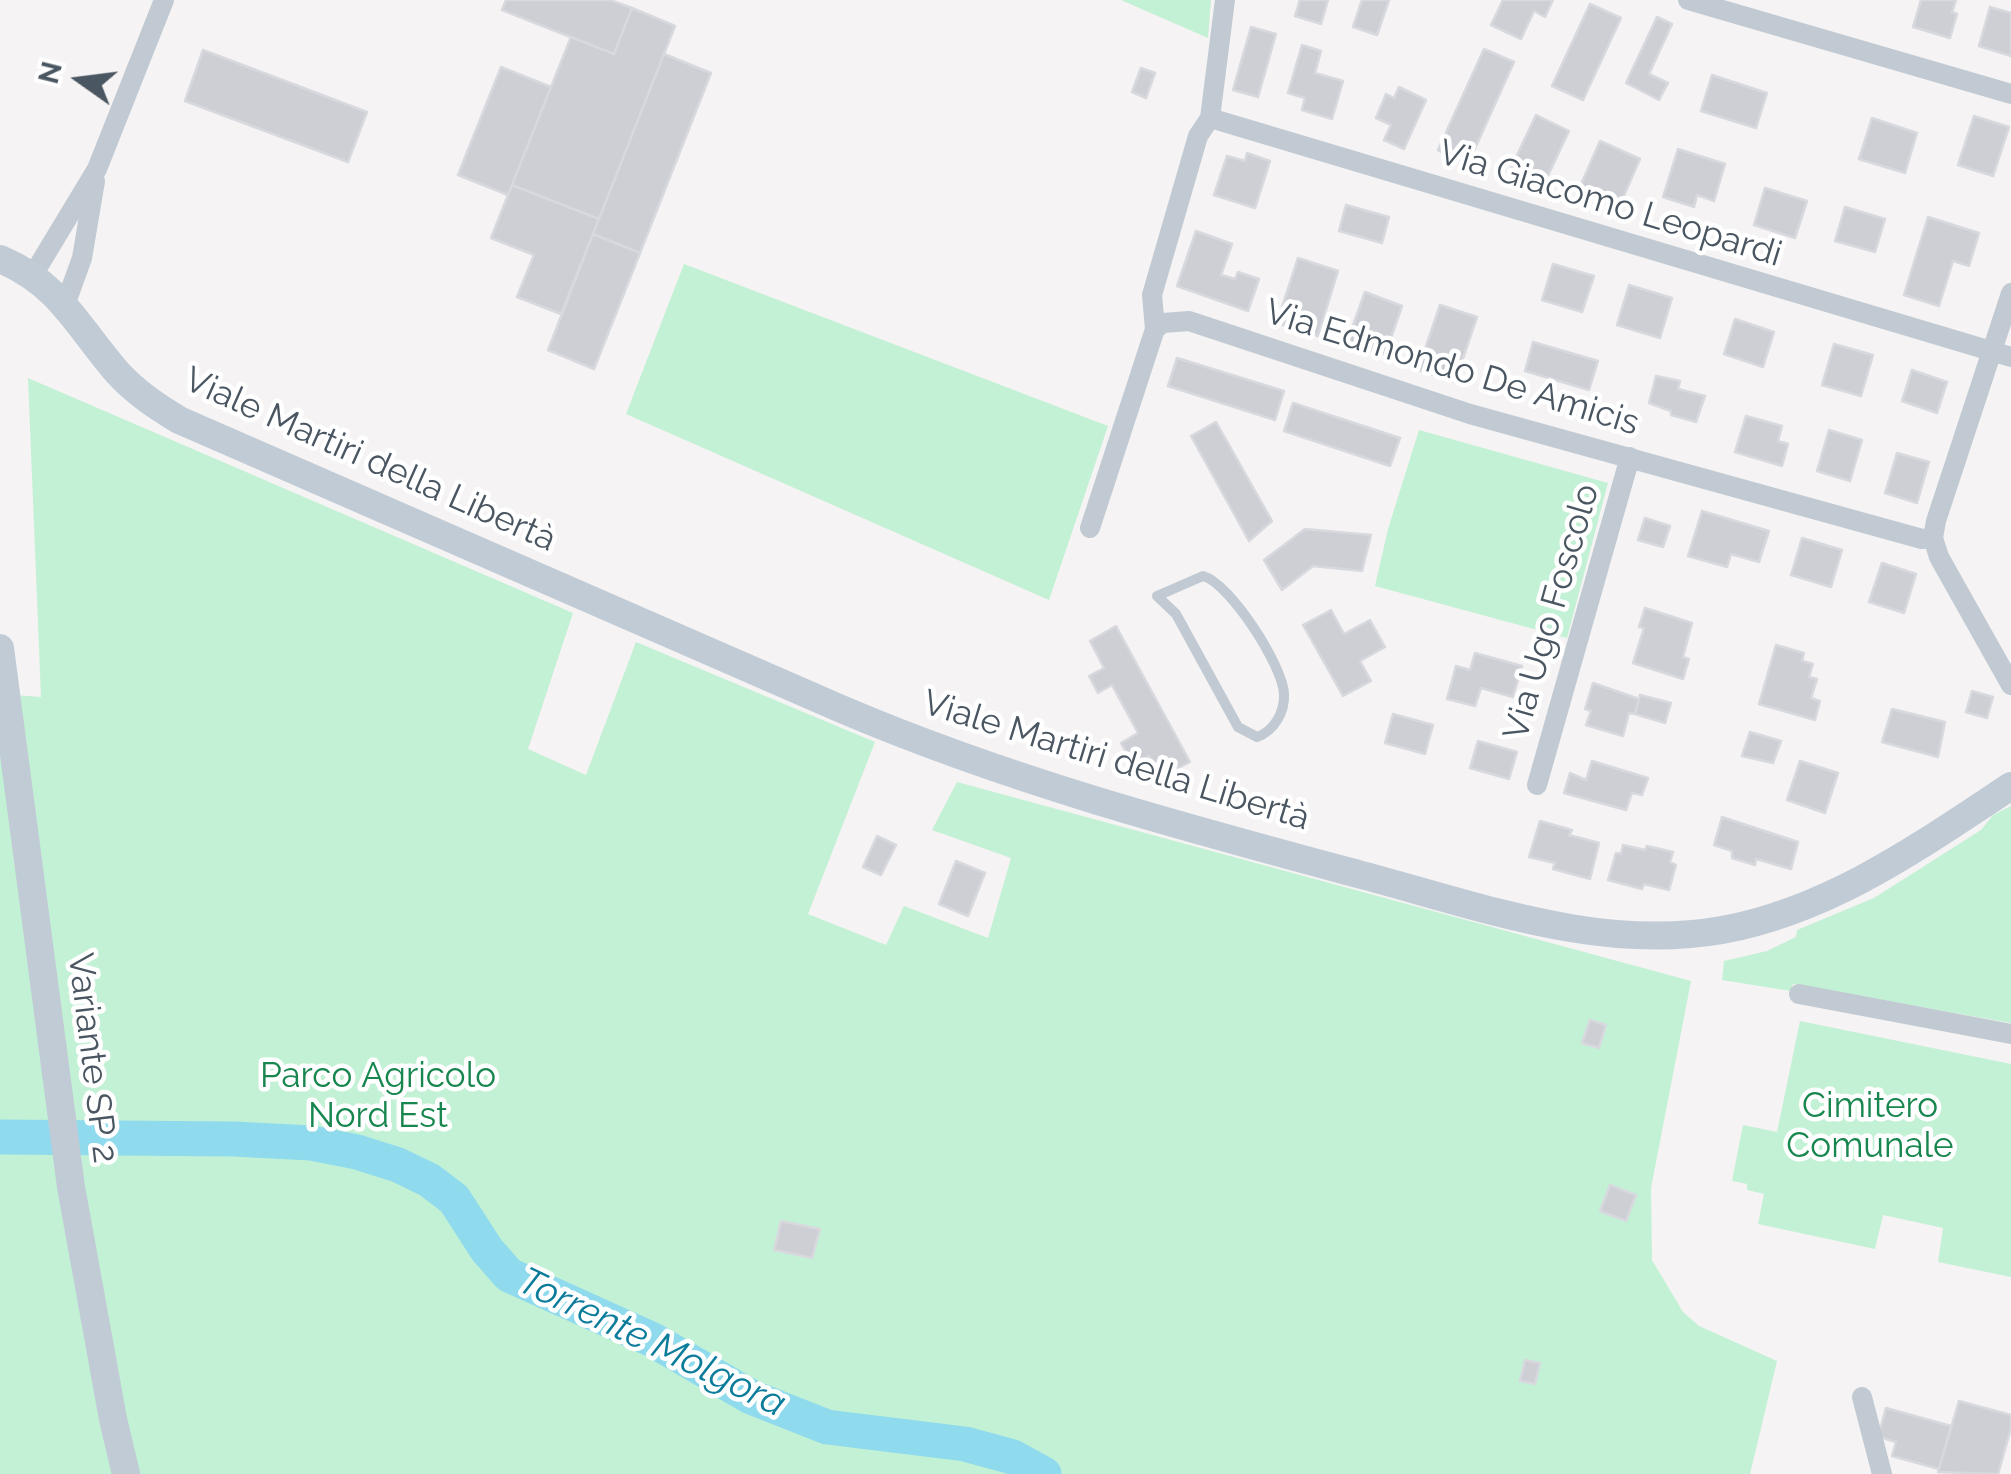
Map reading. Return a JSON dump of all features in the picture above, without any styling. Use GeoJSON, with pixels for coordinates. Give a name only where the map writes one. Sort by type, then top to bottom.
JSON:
{"type":"FeatureCollection","features":[{"type":"Feature","properties":{"kind":"street"},"geometry":{"type":"LineString","coordinates":[[30,275],[97,169],[164,0]]}},
{"type":"Feature","properties":{"kind":"street"},"geometry":{"type":"LineString","coordinates":[[1090,528],[1155,329],[1152,296],[1198,136],[1210,118],[1225,0]]}},
{"type":"Feature","properties":{"kind":"street"},"geometry":{"type":"LineString","coordinates":[[1688,0],[2011,94]]}},
{"type":"Feature","properties":{"kind":"street","name":"Via Giacomo Leopardi"},"geometry":{"type":"LineString","coordinates":[[1210,118],[2001,354]]}},
{"type":"Feature","properties":{"kind":"street"},"geometry":{"type":"LineString","coordinates":[[73,313],[97,169]]}},
{"type":"Feature","properties":{"kind":"street","name":"Viale Martiri della Libertà"},"geometry":{"type":"LineString","coordinates":[[0,259],[30,275],[73,313],[127,382],[153,404],[193,426],[918,742],[1002,772],[1220,837],[1540,922],[1589,932],[1657,936],[1707,932],[1754,922],[1870,876],[2011,786]]}},
{"type":"Feature","properties":{"kind":"street"},"geometry":{"type":"LineString","coordinates":[[2011,293],[2001,354],[1936,521],[1934,538],[1939,557],[2011,685]]}},
{"type":"Feature","properties":{"kind":"street","name":"Via Edmondo De Amicis"},"geometry":{"type":"LineString","coordinates":[[1155,329],[1164,323],[1189,321],[1470,414],[1922,539],[1934,538]]}},
{"type":"Feature","properties":{"kind":"street","name":"Via Ugo Foscolo"},"geometry":{"type":"LineString","coordinates":[[1537,786],[1630,457]]}},
{"type":"Feature","properties":{"kind":"street","name":"Variante SP 2"},"geometry":{"type":"LineString","coordinates":[[0,648],[72,1187],[126,1474]]}},
{"type":"Feature","properties":{"kind":"street"},"geometry":{"type":"LineString","coordinates":[[1799,994],[2011,1034]]}},
{"type":"Feature","properties":{"kind":"street"},"geometry":{"type":"LineString","coordinates":[[1862,1397],[1882,1474]]}},
{"type":"Feature","properties":{"kind":"lane"},"geometry":{"type":"LineString","coordinates":[[1194,578],[1213,578],[1254,625],[1284,689],[1282,710],[1264,735],[1256,737],[1238,727],[1176,614],[1157,596],[1194,578]]}},
{"type":"Feature","properties":{"kind":"green space"},"geometry":{"type":"Polygon","coordinates":[[[1121,0],[1211,0],[1208,38],[1121,0]]]}},
{"type":"Feature","properties":{"kind":"green space"},"geometry":{"type":"Polygon","coordinates":[[[684,264],[1108,426],[1049,600],[626,414],[684,264]]]}},
{"type":"Feature","properties":{"kind":"green space","name":"Parco Agricolo Nord Est"},"geometry":{"type":"Polygon","coordinates":[[[28,378],[573,613],[528,749],[586,775],[636,642],[875,742],[808,914],[886,945],[904,906],[988,938],[1011,858],[932,830],[957,782],[1691,981],[1651,1188],[1652,1260],[1683,1312],[1699,1326],[1777,1361],[1750,1474],[0,1474],[0,694],[41,697],[28,378]]]}},
{"type":"Feature","properties":{"kind":"green space"},"geometry":{"type":"Polygon","coordinates":[[[1419,430],[1608,483],[1567,638],[1375,586],[1419,430]]]}},
{"type":"Feature","properties":{"kind":"green space"},"geometry":{"type":"Polygon","coordinates":[[[2011,806],[2011,1023],[1793,984],[1791,991],[1722,980],[1724,961],[1767,951],[1796,937],[1797,930],[1874,898],[1981,830],[1993,815],[2011,806]]]}},
{"type":"Feature","properties":{"kind":"green space","name":"Cimitero Comunale"},"geometry":{"type":"Polygon","coordinates":[[[1800,1021],[2011,1064],[2011,1277],[1938,1262],[1943,1228],[1883,1215],[1875,1249],[1758,1224],[1764,1194],[1732,1181],[1743,1125],[1777,1132],[1800,1021]]]}},
{"type":"Feature","properties":{"kind":"building"},"geometry":{"type":"Polygon","coordinates":[[[506,0],[610,0],[632,8],[614,54],[502,10],[506,0]]]}},
{"type":"Feature","properties":{"kind":"building"},"geometry":{"type":"Polygon","coordinates":[[[1300,0],[1328,0],[1321,24],[1295,16],[1300,0]]]}},
{"type":"Feature","properties":{"kind":"building"},"geometry":{"type":"Polygon","coordinates":[[[1362,0],[1389,0],[1377,35],[1353,27],[1362,0]]]}},
{"type":"Feature","properties":{"kind":"building"},"geometry":{"type":"Polygon","coordinates":[[[1503,0],[1553,0],[1545,17],[1534,11],[1521,39],[1491,25],[1503,0]]]}},
{"type":"Feature","properties":{"kind":"building"},"geometry":{"type":"Polygon","coordinates":[[[1921,0],[1956,0],[1952,12],[1957,14],[1950,38],[1913,27],[1921,0]]]}},
{"type":"Feature","properties":{"kind":"building"},"geometry":{"type":"Polygon","coordinates":[[[1590,4],[1621,18],[1583,100],[1552,86],[1590,4]]]}},
{"type":"Feature","properties":{"kind":"building"},"geometry":{"type":"Polygon","coordinates":[[[1990,7],[2011,13],[2011,56],[1979,46],[1990,7]]]}},
{"type":"Feature","properties":{"kind":"building"},"geometry":{"type":"Polygon","coordinates":[[[632,8],[675,26],[599,219],[512,185],[571,37],[614,54],[632,8]]]}},
{"type":"Feature","properties":{"kind":"building"},"geometry":{"type":"Polygon","coordinates":[[[1657,17],[1672,24],[1649,74],[1668,83],[1659,100],[1626,83],[1657,17]]]}},
{"type":"Feature","properties":{"kind":"building"},"geometry":{"type":"Polygon","coordinates":[[[1251,27],[1276,34],[1258,97],[1233,90],[1251,27]]]}},
{"type":"Feature","properties":{"kind":"building"},"geometry":{"type":"Polygon","coordinates":[[[1302,45],[1321,51],[1315,73],[1343,81],[1332,119],[1302,110],[1305,98],[1288,93],[1302,45]]]}},
{"type":"Feature","properties":{"kind":"building"},"geometry":{"type":"Polygon","coordinates":[[[1484,49],[1514,62],[1468,164],[1438,150],[1484,49]]]}},
{"type":"Feature","properties":{"kind":"building"},"geometry":{"type":"Polygon","coordinates":[[[203,50],[367,112],[348,162],[185,101],[203,50]]]}},
{"type":"Feature","properties":{"kind":"building"},"geometry":{"type":"Polygon","coordinates":[[[664,54],[711,73],[640,253],[593,234],[664,54]]]}},
{"type":"Feature","properties":{"kind":"building"},"geometry":{"type":"Polygon","coordinates":[[[501,67],[551,87],[508,195],[458,175],[501,67]]]}},
{"type":"Feature","properties":{"kind":"building"},"geometry":{"type":"Polygon","coordinates":[[[1141,68],[1155,73],[1146,98],[1132,92],[1141,68]]]}},
{"type":"Feature","properties":{"kind":"building"},"geometry":{"type":"Polygon","coordinates":[[[1712,75],[1767,93],[1756,128],[1701,111],[1712,75]]]}},
{"type":"Feature","properties":{"kind":"building"},"geometry":{"type":"Polygon","coordinates":[[[1399,87],[1426,100],[1404,149],[1384,140],[1391,125],[1376,118],[1386,94],[1394,98],[1399,87]]]}},
{"type":"Feature","properties":{"kind":"building"},"geometry":{"type":"Polygon","coordinates":[[[1536,115],[1569,131],[1544,184],[1511,168],[1536,115]]]}},
{"type":"Feature","properties":{"kind":"building"},"geometry":{"type":"Polygon","coordinates":[[[1974,116],[2009,127],[1993,176],[1958,165],[1974,116]]]}},
{"type":"Feature","properties":{"kind":"building"},"geometry":{"type":"Polygon","coordinates":[[[1872,118],[1917,133],[1905,173],[1859,159],[1872,118]]]}},
{"type":"Feature","properties":{"kind":"building"},"geometry":{"type":"Polygon","coordinates":[[[1600,141],[1640,159],[1619,207],[1579,189],[1600,141]]]}},
{"type":"Feature","properties":{"kind":"building"},"geometry":{"type":"Polygon","coordinates":[[[1678,149],[1725,164],[1714,201],[1697,195],[1694,207],[1663,197],[1678,149]]]}},
{"type":"Feature","properties":{"kind":"building"},"geometry":{"type":"Polygon","coordinates":[[[1247,153],[1270,161],[1255,208],[1214,195],[1227,156],[1245,161],[1247,153]]]}},
{"type":"Feature","properties":{"kind":"building"},"geometry":{"type":"Polygon","coordinates":[[[512,185],[599,219],[561,314],[517,297],[534,255],[491,238],[512,185]]]}},
{"type":"Feature","properties":{"kind":"building"},"geometry":{"type":"Polygon","coordinates":[[[1765,188],[1807,201],[1795,238],[1754,225],[1765,188]]]}},
{"type":"Feature","properties":{"kind":"building"},"geometry":{"type":"Polygon","coordinates":[[[1346,205],[1389,217],[1382,243],[1339,231],[1346,205]]]}},
{"type":"Feature","properties":{"kind":"building"},"geometry":{"type":"Polygon","coordinates":[[[1845,207],[1885,219],[1875,252],[1835,241],[1845,207]]]}},
{"type":"Feature","properties":{"kind":"building"},"geometry":{"type":"Polygon","coordinates":[[[1928,217],[1979,233],[1969,266],[1953,261],[1939,306],[1904,295],[1928,217]]]}},
{"type":"Feature","properties":{"kind":"building"},"geometry":{"type":"Polygon","coordinates":[[[1196,231],[1232,244],[1221,275],[1235,279],[1238,272],[1259,279],[1248,311],[1177,286],[1196,231]]]}},
{"type":"Feature","properties":{"kind":"building"},"geometry":{"type":"Polygon","coordinates":[[[593,234],[640,253],[594,369],[548,350],[593,234]]]}},
{"type":"Feature","properties":{"kind":"building"},"geometry":{"type":"Polygon","coordinates":[[[1298,258],[1338,271],[1318,336],[1277,323],[1298,258]]]}},
{"type":"Feature","properties":{"kind":"building"},"geometry":{"type":"Polygon","coordinates":[[[1553,264],[1594,276],[1582,312],[1542,300],[1553,264]]]}},
{"type":"Feature","properties":{"kind":"building"},"geometry":{"type":"Polygon","coordinates":[[[1629,285],[1672,298],[1660,338],[1617,325],[1629,285]]]}},
{"type":"Feature","properties":{"kind":"building"},"geometry":{"type":"Polygon","coordinates":[[[1365,292],[1402,306],[1385,355],[1347,342],[1365,292]]]}},
{"type":"Feature","properties":{"kind":"building"},"geometry":{"type":"Polygon","coordinates":[[[1440,305],[1477,317],[1455,382],[1418,370],[1440,305]]]}},
{"type":"Feature","properties":{"kind":"building"},"geometry":{"type":"Polygon","coordinates":[[[1735,319],[1774,332],[1763,367],[1724,354],[1735,319]]]}},
{"type":"Feature","properties":{"kind":"building"},"geometry":{"type":"Polygon","coordinates":[[[1533,342],[1598,361],[1589,390],[1525,371],[1533,342]]]}},
{"type":"Feature","properties":{"kind":"building"},"geometry":{"type":"Polygon","coordinates":[[[1834,344],[1873,355],[1861,396],[1822,385],[1834,344]]]}},
{"type":"Feature","properties":{"kind":"building"},"geometry":{"type":"Polygon","coordinates":[[[1177,358],[1284,391],[1275,420],[1168,386],[1177,358]]]}},
{"type":"Feature","properties":{"kind":"building"},"geometry":{"type":"Polygon","coordinates":[[[1912,370],[1947,382],[1937,413],[1902,401],[1912,370]]]}},
{"type":"Feature","properties":{"kind":"building"},"geometry":{"type":"Polygon","coordinates":[[[1656,376],[1680,381],[1678,389],[1705,396],[1696,422],[1649,403],[1656,376]]]}},
{"type":"Feature","properties":{"kind":"building"},"geometry":{"type":"Polygon","coordinates":[[[1293,403],[1400,438],[1390,466],[1284,431],[1293,403]]]}},
{"type":"Feature","properties":{"kind":"building"},"geometry":{"type":"Polygon","coordinates":[[[1746,416],[1782,426],[1778,441],[1788,444],[1782,466],[1735,452],[1746,416]]]}},
{"type":"Feature","properties":{"kind":"building"},"geometry":{"type":"Polygon","coordinates":[[[1216,422],[1272,521],[1249,541],[1191,436],[1216,422]]]}},
{"type":"Feature","properties":{"kind":"building"},"geometry":{"type":"Polygon","coordinates":[[[1829,430],[1862,440],[1850,481],[1817,471],[1829,430]]]}},
{"type":"Feature","properties":{"kind":"building"},"geometry":{"type":"Polygon","coordinates":[[[1897,453],[1929,462],[1917,503],[1885,493],[1897,453]]]}},
{"type":"Feature","properties":{"kind":"building"},"geometry":{"type":"Polygon","coordinates":[[[1702,511],[1769,531],[1759,562],[1731,554],[1727,567],[1688,556],[1702,511]]]}},
{"type":"Feature","properties":{"kind":"building"},"geometry":{"type":"Polygon","coordinates":[[[1645,518],[1670,526],[1663,547],[1638,540],[1645,518]]]}},
{"type":"Feature","properties":{"kind":"building"},"geometry":{"type":"Polygon","coordinates":[[[1305,529],[1371,535],[1362,571],[1313,566],[1282,590],[1264,560],[1305,529]]]}},
{"type":"Feature","properties":{"kind":"building"},"geometry":{"type":"Polygon","coordinates":[[[1802,538],[1842,550],[1831,587],[1791,575],[1802,538]]]}},
{"type":"Feature","properties":{"kind":"building"},"geometry":{"type":"Polygon","coordinates":[[[1882,563],[1916,574],[1904,613],[1869,602],[1882,563]]]}},
{"type":"Feature","properties":{"kind":"building"},"geometry":{"type":"Polygon","coordinates":[[[1645,608],[1692,623],[1683,657],[1689,659],[1683,679],[1633,663],[1644,628],[1639,627],[1645,608]]]}},
{"type":"Feature","properties":{"kind":"building"},"geometry":{"type":"Polygon","coordinates":[[[1331,610],[1344,634],[1370,620],[1385,647],[1360,661],[1371,681],[1343,696],[1303,625],[1331,610]]]}},
{"type":"Feature","properties":{"kind":"building"},"geometry":{"type":"Polygon","coordinates":[[[1116,626],[1190,762],[1161,777],[1149,756],[1133,765],[1121,743],[1138,733],[1112,685],[1098,693],[1089,676],[1104,668],[1090,641],[1116,626]]]}},
{"type":"Feature","properties":{"kind":"building"},"geometry":{"type":"Polygon","coordinates":[[[1776,645],[1804,653],[1802,661],[1813,664],[1809,677],[1817,679],[1811,698],[1820,701],[1815,720],[1759,704],[1776,645]]]}},
{"type":"Feature","properties":{"kind":"building"},"geometry":{"type":"Polygon","coordinates":[[[1475,653],[1522,666],[1513,697],[1481,688],[1475,706],[1447,699],[1456,666],[1470,670],[1475,653]]]}},
{"type":"Feature","properties":{"kind":"building"},"geometry":{"type":"Polygon","coordinates":[[[1593,683],[1639,699],[1635,714],[1629,713],[1623,736],[1586,725],[1591,711],[1585,709],[1593,683]]]}},
{"type":"Feature","properties":{"kind":"building"},"geometry":{"type":"Polygon","coordinates":[[[1972,691],[1993,697],[1987,718],[1966,712],[1972,691]]]}},
{"type":"Feature","properties":{"kind":"building"},"geometry":{"type":"Polygon","coordinates":[[[1640,695],[1671,703],[1665,723],[1635,714],[1640,695]]]}},
{"type":"Feature","properties":{"kind":"building"},"geometry":{"type":"Polygon","coordinates":[[[1892,709],[1945,722],[1938,757],[1882,742],[1892,709]]]}},
{"type":"Feature","properties":{"kind":"building"},"geometry":{"type":"Polygon","coordinates":[[[1393,714],[1433,725],[1425,754],[1385,743],[1393,714]]]}},
{"type":"Feature","properties":{"kind":"building"},"geometry":{"type":"Polygon","coordinates":[[[1750,732],[1781,741],[1773,763],[1742,756],[1750,732]]]}},
{"type":"Feature","properties":{"kind":"building"},"geometry":{"type":"Polygon","coordinates":[[[1478,741],[1517,752],[1509,779],[1470,768],[1478,741]]]}},
{"type":"Feature","properties":{"kind":"building"},"geometry":{"type":"Polygon","coordinates":[[[1592,761],[1648,778],[1642,795],[1632,793],[1626,810],[1564,793],[1570,773],[1586,780],[1592,761]]]}},
{"type":"Feature","properties":{"kind":"building"},"geometry":{"type":"Polygon","coordinates":[[[1800,761],[1838,773],[1825,813],[1787,800],[1800,761]]]}},
{"type":"Feature","properties":{"kind":"building"},"geometry":{"type":"Polygon","coordinates":[[[1722,817],[1798,842],[1791,869],[1756,859],[1755,865],[1732,858],[1732,851],[1714,845],[1722,817]]]}},
{"type":"Feature","properties":{"kind":"building"},"geometry":{"type":"Polygon","coordinates":[[[1540,821],[1599,843],[1590,879],[1553,869],[1555,863],[1529,857],[1540,821]]]}},
{"type":"Feature","properties":{"kind":"building"},"geometry":{"type":"Polygon","coordinates":[[[877,836],[896,845],[881,875],[863,867],[877,836]]]}},
{"type":"Feature","properties":{"kind":"building"},"geometry":{"type":"Polygon","coordinates":[[[1623,845],[1673,852],[1670,862],[1676,865],[1669,890],[1644,884],[1642,889],[1608,880],[1616,853],[1621,854],[1623,845]]]}},
{"type":"Feature","properties":{"kind":"building"},"geometry":{"type":"Polygon","coordinates":[[[956,861],[985,873],[968,916],[939,904],[956,861]]]}},
{"type":"Feature","properties":{"kind":"building"},"geometry":{"type":"Polygon","coordinates":[[[1590,1020],[1606,1025],[1599,1048],[1582,1043],[1590,1020]]]}},
{"type":"Feature","properties":{"kind":"building"},"geometry":{"type":"Polygon","coordinates":[[[1610,1185],[1636,1195],[1626,1221],[1600,1211],[1610,1185]]]}},
{"type":"Feature","properties":{"kind":"building"},"geometry":{"type":"Polygon","coordinates":[[[781,1221],[820,1229],[812,1258],[774,1250],[781,1221]]]}},
{"type":"Feature","properties":{"kind":"building"},"geometry":{"type":"Polygon","coordinates":[[[1525,1360],[1540,1363],[1535,1384],[1520,1381],[1525,1360]]]}},
{"type":"Feature","properties":{"kind":"building"},"geometry":{"type":"Polygon","coordinates":[[[1959,1401],[2011,1415],[1998,1474],[1938,1472],[1959,1401]]]}},
{"type":"Feature","properties":{"kind":"building"},"geometry":{"type":"Polygon","coordinates":[[[1886,1408],[1951,1426],[1939,1469],[1892,1456],[1896,1442],[1883,1438],[1876,1445],[1886,1408]]]}},
{"type":"Feature","properties":{"kind":"waterway","name":"Torrente Molgora"},"geometry":{"type":"LineString","coordinates":[[0,1137],[311,1143],[398,1165],[429,1180],[454,1199],[487,1250],[509,1275],[653,1340],[751,1397],[827,1427],[965,1444],[1013,1457],[1044,1474]]}}]}
